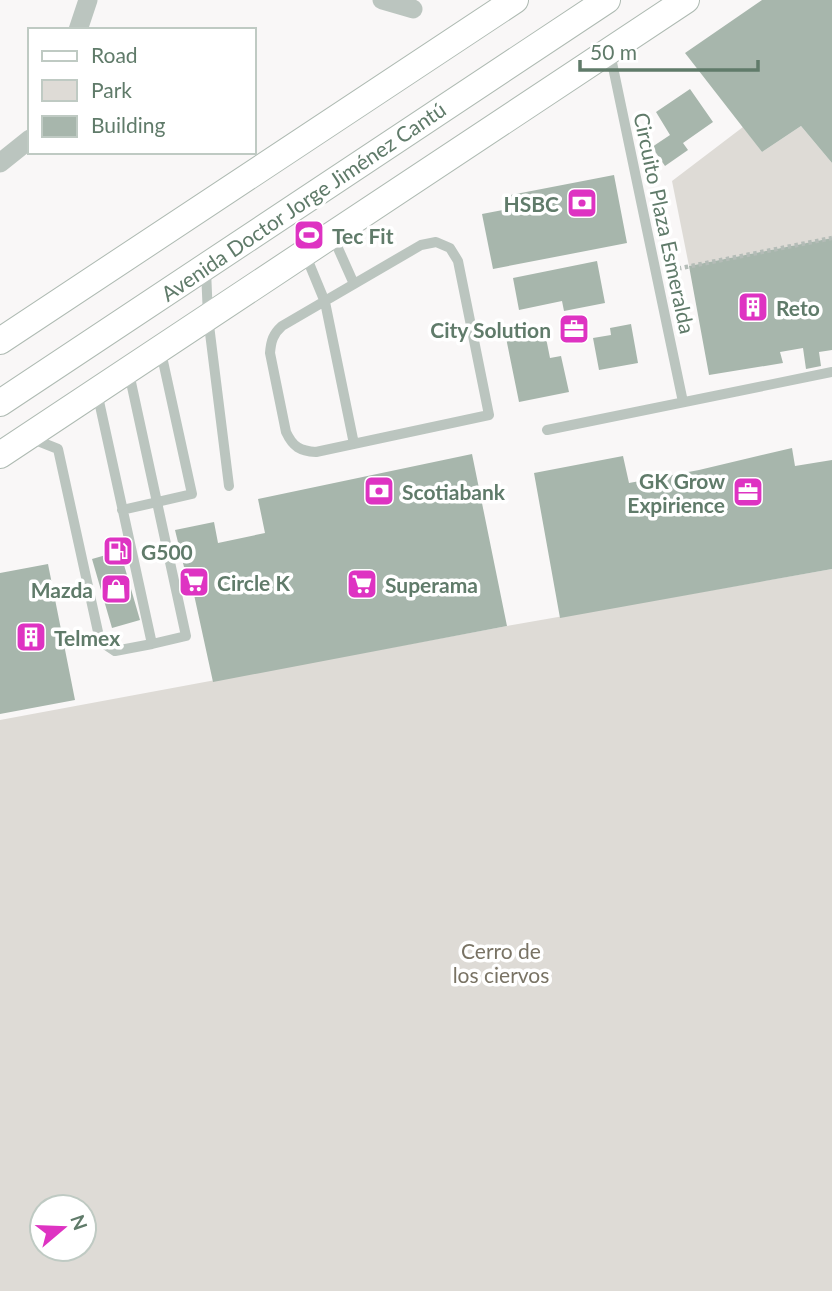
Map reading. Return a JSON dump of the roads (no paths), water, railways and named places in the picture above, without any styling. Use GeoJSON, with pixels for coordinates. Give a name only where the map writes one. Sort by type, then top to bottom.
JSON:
{"type":"FeatureCollection","features":[{"type":"Feature","properties":{"kind":"main road"},"geometry":{"type":"LineString","coordinates":[[0,341],[515,0]]}},
{"type":"Feature","properties":{"kind":"main road","name":"Avenida Doctor Jorge Jiménez Cantú"},"geometry":{"type":"LineString","coordinates":[[0,403],[607,0]]}},
{"type":"Feature","properties":{"kind":"main road","name":"Avenida Doctor Jorge Jiménez Cantú"},"geometry":{"type":"LineString","coordinates":[[0,455],[686,0]]}},
{"type":"Feature","properties":{"kind":"street"},"geometry":{"type":"LineString","coordinates":[[79,28],[88,0]]}},
{"type":"Feature","properties":{"kind":"street"},"geometry":{"type":"LineString","coordinates":[[382,0],[413,9]]}},
{"type":"Feature","properties":{"kind":"street"},"geometry":{"type":"LineString","coordinates":[[0,163],[28,141]]}},
{"type":"Feature","properties":{"kind":"lane","name":"Circuito Plaza Esmeralda"},"geometry":{"type":"LineString","coordinates":[[610,51],[683,402]]}},
{"type":"Feature","properties":{"kind":"lane"},"geometry":{"type":"LineString","coordinates":[[332,234],[354,284]]}},
{"type":"Feature","properties":{"kind":"lane"},"geometry":{"type":"LineString","coordinates":[[436,242],[450,248],[458,261],[489,415],[316,452],[303,451],[292,444],[270,353],[271,342],[282,326],[354,284],[421,245],[436,242]]}},
{"type":"Feature","properties":{"kind":"lane"},"geometry":{"type":"LineString","coordinates":[[304,252],[326,302],[354,444]]}},
{"type":"Feature","properties":{"kind":"lane"},"geometry":{"type":"LineString","coordinates":[[206,266],[208,317],[229,485]]}},
{"type":"Feature","properties":{"kind":"lane"},"geometry":{"type":"LineString","coordinates":[[122,510],[192,494],[160,349]]}},
{"type":"Feature","properties":{"kind":"lane"},"geometry":{"type":"LineString","coordinates":[[29,437],[58,449],[100,641],[115,651],[186,636],[129,370]]}},
{"type":"Feature","properties":{"kind":"lane"},"geometry":{"type":"LineString","coordinates":[[547,430],[832,372]]}},
{"type":"Feature","properties":{"kind":"lane"},"geometry":{"type":"LineString","coordinates":[[97,391],[152,644]]}},
{"type":"Feature","properties":{"kind":"place","name":"HSBC"},"geometry":{"type":"Point","coordinates":[582,203]}},
{"type":"Feature","properties":{"kind":"place","name":"Tec Fit"},"geometry":{"type":"Point","coordinates":[309,235]}},
{"type":"Feature","properties":{"kind":"place","name":"Reto"},"geometry":{"type":"Point","coordinates":[753,307]}},
{"type":"Feature","properties":{"kind":"place","name":"City Solution"},"geometry":{"type":"Point","coordinates":[574,329]}},
{"type":"Feature","properties":{"kind":"place","name":"Scotiabank"},"geometry":{"type":"Point","coordinates":[379,491]}},
{"type":"Feature","properties":{"kind":"place","name":"GK Grow Expirience"},"geometry":{"type":"Point","coordinates":[748,492]}},
{"type":"Feature","properties":{"kind":"place","name":"G500"},"geometry":{"type":"Point","coordinates":[118,551]}},
{"type":"Feature","properties":{"kind":"place","name":"Circle K"},"geometry":{"type":"Point","coordinates":[194,582]}},
{"type":"Feature","properties":{"kind":"place","name":"Superama"},"geometry":{"type":"Point","coordinates":[362,584]}},
{"type":"Feature","properties":{"kind":"place","name":"Mazda"},"geometry":{"type":"Point","coordinates":[116,589]}},
{"type":"Feature","properties":{"kind":"place","name":"Telmex"},"geometry":{"type":"Point","coordinates":[31,637]}},
{"type":"Feature","properties":{"kind":"park label","name":"Cerro de los ciervos"},"geometry":{"type":"Point","coordinates":[501,962]}}]}
